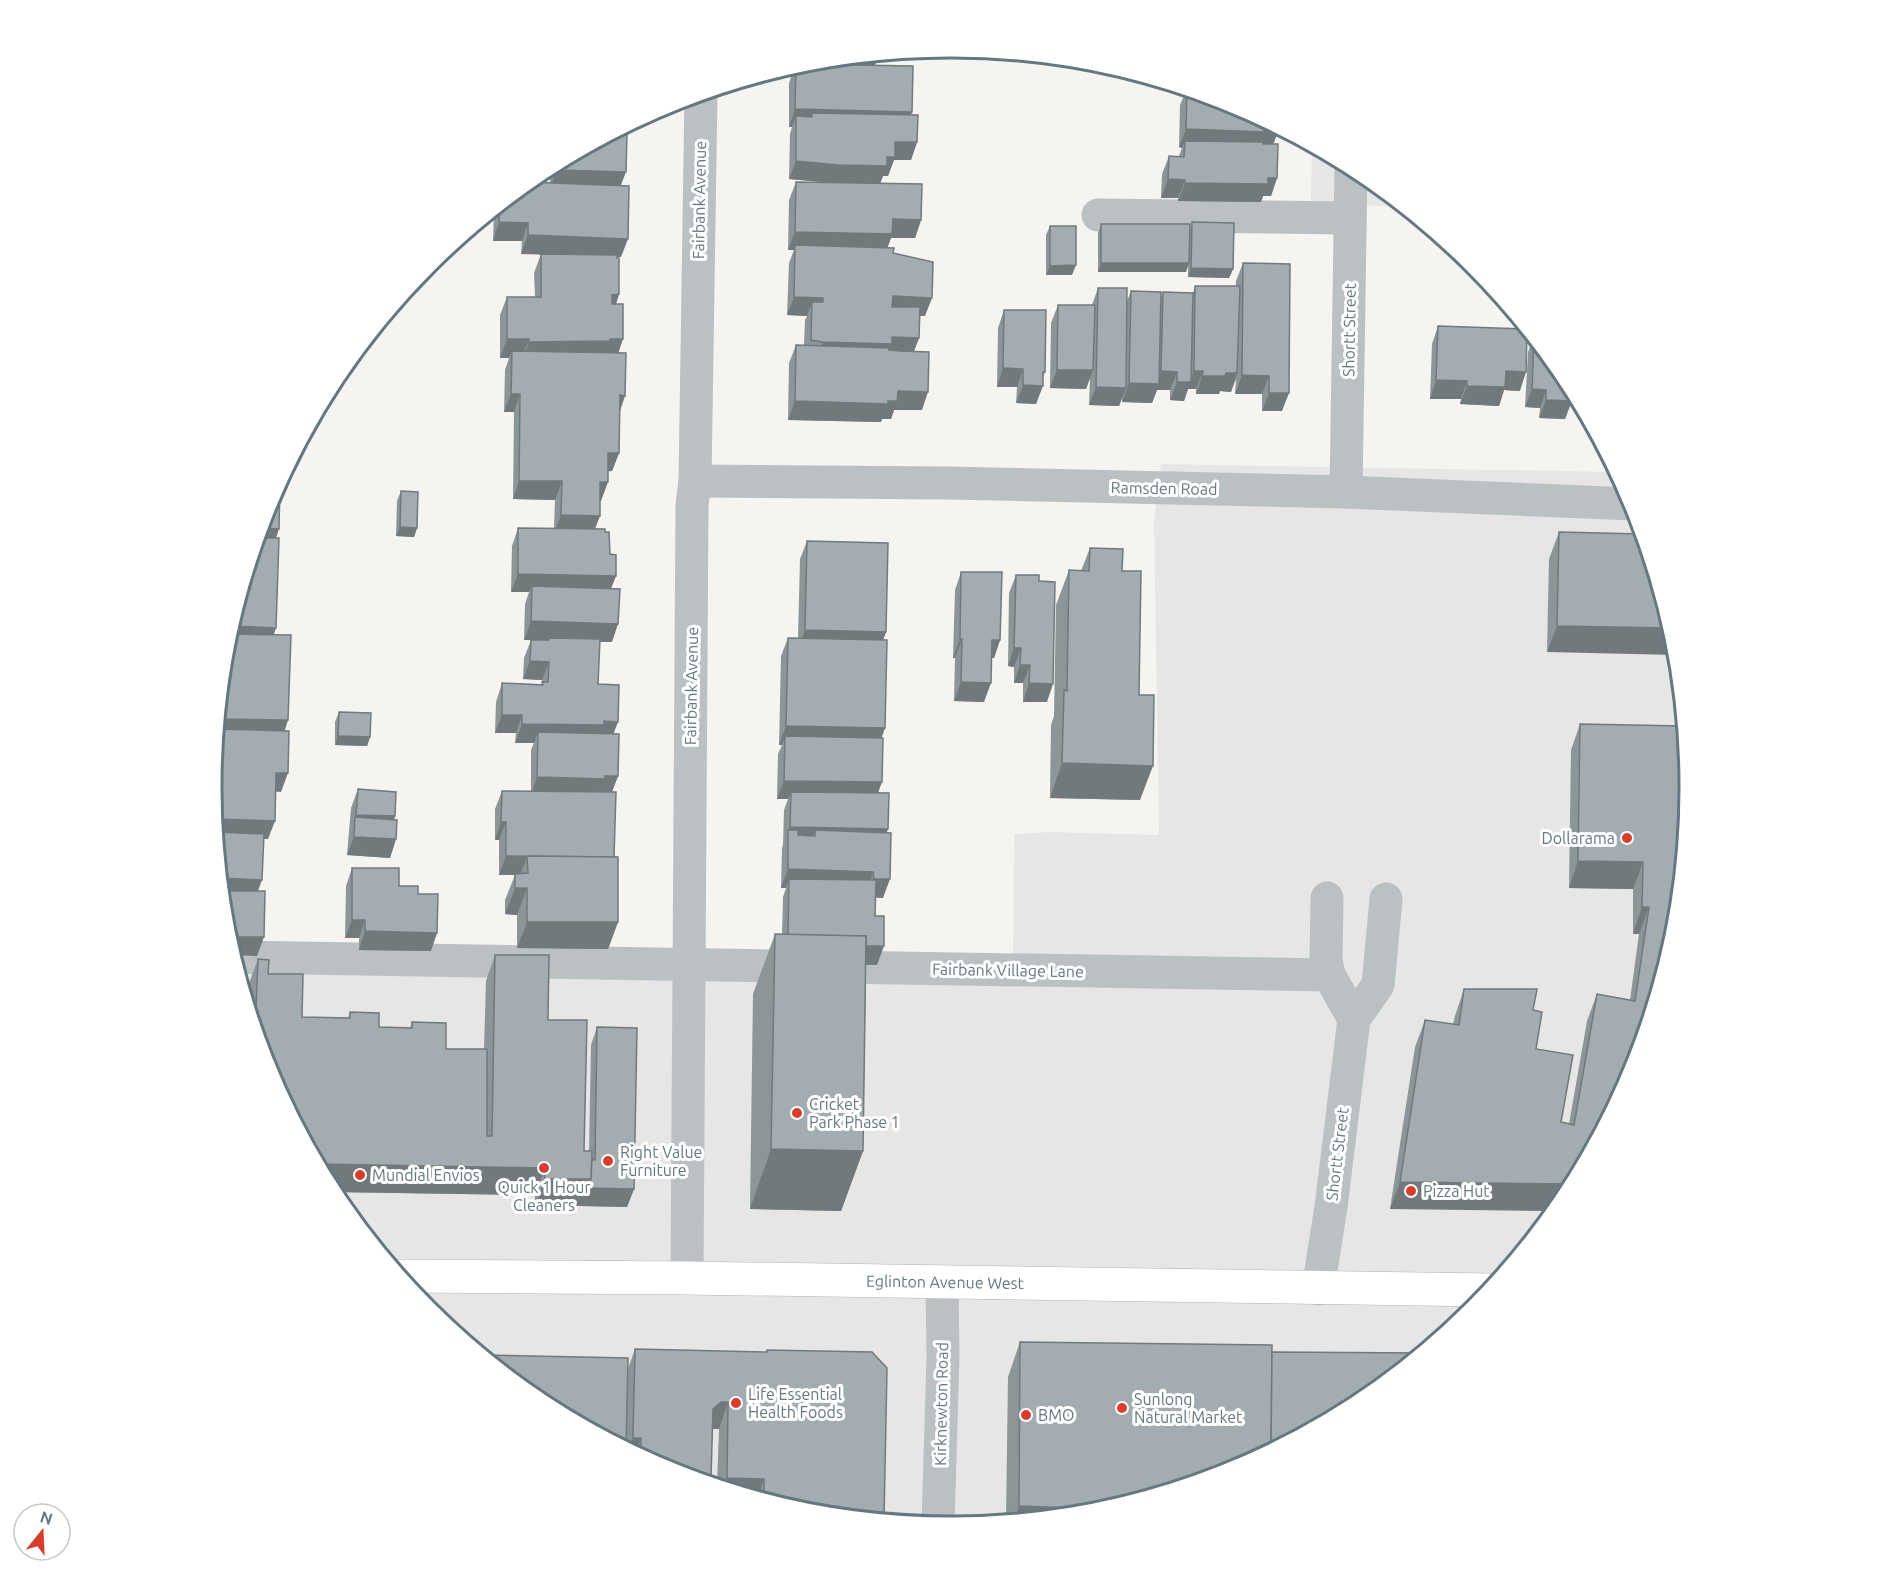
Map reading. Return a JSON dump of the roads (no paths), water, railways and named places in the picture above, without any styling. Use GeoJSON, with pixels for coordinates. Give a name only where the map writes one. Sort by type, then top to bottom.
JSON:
{"type":"FeatureCollection","features":[{"type":"Feature","properties":{"kind":"main road","name":"Eglinton Avenue West"},"geometry":{"type":"LineString","coordinates":[[411,1276],[1477,1290]]}},
{"type":"Feature","properties":{"kind":"street","name":"Fairbank Avenue"},"geometry":{"type":"LineString","coordinates":[[687,1278],[692,506],[695,481],[701,103]]}},
{"type":"Feature","properties":{"kind":"street","name":"Shortt Street"},"geometry":{"type":"LineString","coordinates":[[1346,492],[1351,178]]}},
{"type":"Feature","properties":{"kind":"street"},"geometry":{"type":"LineString","coordinates":[[1098,215],[1350,218]]}},
{"type":"Feature","properties":{"kind":"street","name":"Ramsden Road"},"geometry":{"type":"LineString","coordinates":[[695,481],[948,483],[1346,492],[1622,504]]}},
{"type":"Feature","properties":{"kind":"street"},"geometry":{"type":"LineString","coordinates":[[1327,898],[1326,960],[1329,975],[1354,1020],[1378,986],[1386,899]]}},
{"type":"Feature","properties":{"kind":"street","name":"Fairbank Village Lane"},"geometry":{"type":"LineString","coordinates":[[243,957],[1329,975]]}},
{"type":"Feature","properties":{"kind":"street","name":"Shortt Street"},"geometry":{"type":"LineString","coordinates":[[1318,1289],[1331,1207],[1354,1020]]}},
{"type":"Feature","properties":{"kind":"street","name":"Kirknewton Road"},"geometry":{"type":"LineString","coordinates":[[938,1516],[943,1357],[942,1283]]}},
{"type":"Feature","properties":{"kind":"place","name":"Dollarama"},"geometry":{"type":"Point","coordinates":[1627,838]}},
{"type":"Feature","properties":{"kind":"place","name":"Cricket Park Phase 1"},"geometry":{"type":"Point","coordinates":[797,1113]}},
{"type":"Feature","properties":{"kind":"place","name":"Right Value Furniture"},"geometry":{"type":"Point","coordinates":[608,1161]}},
{"type":"Feature","properties":{"kind":"place","name":"Quick 1 Hour Cleaners"},"geometry":{"type":"Point","coordinates":[544,1168]}},
{"type":"Feature","properties":{"kind":"place","name":"Mundial Envios"},"geometry":{"type":"Point","coordinates":[360,1175]}},
{"type":"Feature","properties":{"kind":"place","name":"Pizza Hut"},"geometry":{"type":"Point","coordinates":[1411,1191]}},
{"type":"Feature","properties":{"kind":"place","name":"Life Essential Health Foods"},"geometry":{"type":"Point","coordinates":[736,1403]}},
{"type":"Feature","properties":{"kind":"place","name":"Sunlong Natural Market"},"geometry":{"type":"Point","coordinates":[1122,1408]}},
{"type":"Feature","properties":{"kind":"place","name":"BMO"},"geometry":{"type":"Point","coordinates":[1026,1415]}}]}
